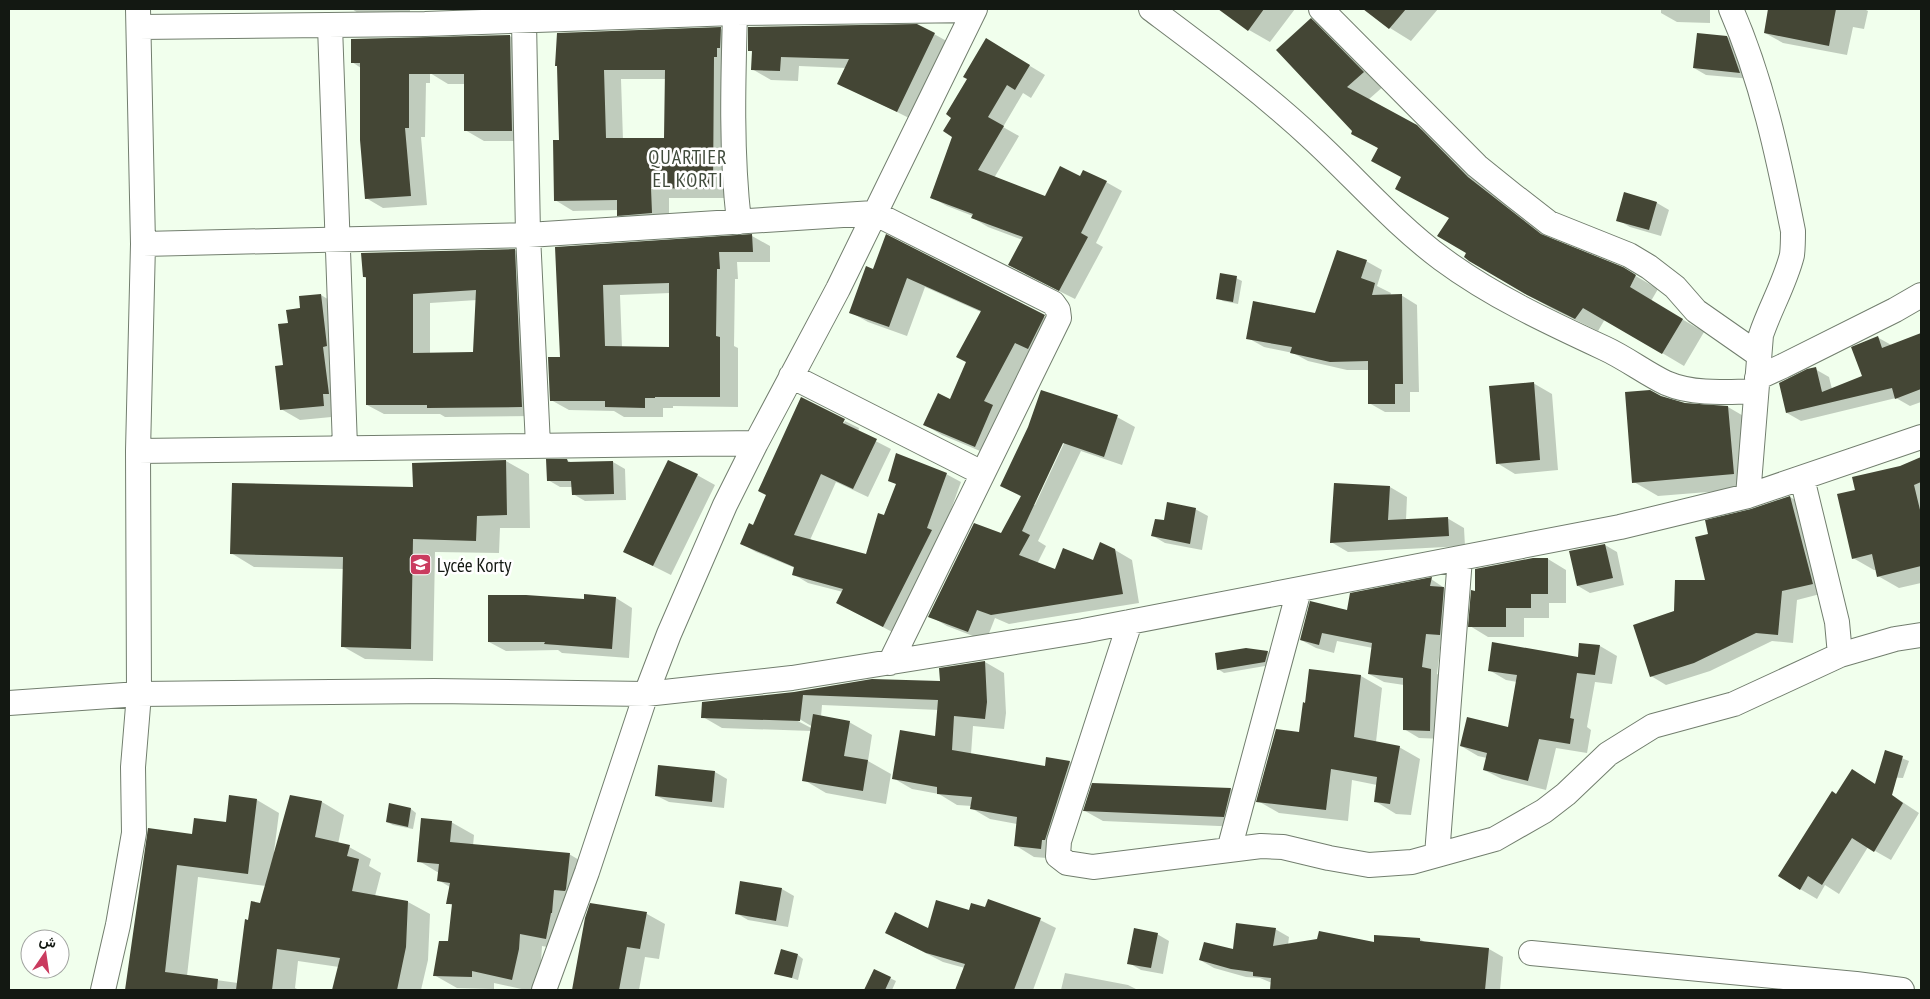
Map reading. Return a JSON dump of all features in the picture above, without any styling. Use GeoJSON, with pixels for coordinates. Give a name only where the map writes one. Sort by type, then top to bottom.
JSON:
{"type":"FeatureCollection","features":[{"type":"Feature","properties":{"kind":"street"},"geometry":{"type":"LineString","coordinates":[[103,990],[118,925],[134,833],[133,766],[139,694],[138,450],[143,244],[139,18],[330,26],[524,21],[722,12],[974,9],[838,289],[725,505],[669,634],[646,694],[587,872],[544,990]]}},
{"type":"Feature","properties":{"kind":"street"},"geometry":{"type":"LineString","coordinates":[[1151,9],[1235,71],[1314,140],[1416,238],[1442,259],[1480,285],[1537,316],[1618,354],[1667,383],[1695,391],[1784,366],[1921,295]]}},
{"type":"Feature","properties":{"kind":"street"},"geometry":{"type":"LineString","coordinates":[[1321,9],[1477,166],[1549,223],[1620,251],[1642,263],[1675,286],[1757,375]]}},
{"type":"Feature","properties":{"kind":"street"},"geometry":{"type":"LineString","coordinates":[[1731,9],[1746,43],[1763,94],[1793,231],[1792,254],[1761,335],[1748,496]]}},
{"type":"Feature","properties":{"kind":"street"},"geometry":{"type":"LineString","coordinates":[[722,12],[732,100],[735,187],[739,222]]}},
{"type":"Feature","properties":{"kind":"street"},"geometry":{"type":"LineString","coordinates":[[524,21],[528,235],[538,445]]}},
{"type":"Feature","properties":{"kind":"street"},"geometry":{"type":"LineString","coordinates":[[330,26],[345,447]]}},
{"type":"Feature","properties":{"kind":"street"},"geometry":{"type":"LineString","coordinates":[[143,244],[528,235],[874,213],[1053,303],[1058,310],[1058,318],[1055,325],[890,663]]}},
{"type":"Feature","properties":{"kind":"street"},"geometry":{"type":"LineString","coordinates":[[791,376],[982,473]]}},
{"type":"Feature","properties":{"kind":"street"},"geometry":{"type":"LineString","coordinates":[[9,703],[139,694],[434,691],[646,694],[792,678],[1130,622],[1620,527],[1748,496],[1921,437]]}},
{"type":"Feature","properties":{"kind":"street"},"geometry":{"type":"LineString","coordinates":[[138,450],[756,443]]}},
{"type":"Feature","properties":{"kind":"street"},"geometry":{"type":"LineString","coordinates":[[1802,478],[1837,622],[1840,655]]}},
{"type":"Feature","properties":{"kind":"street"},"geometry":{"type":"LineString","coordinates":[[1437,855],[1460,558]]}},
{"type":"Feature","properties":{"kind":"street"},"geometry":{"type":"LineString","coordinates":[[1229,850],[1299,590]]}},
{"type":"Feature","properties":{"kind":"street"},"geometry":{"type":"LineString","coordinates":[[1130,622],[1059,841],[1058,856],[1067,863],[1092,866],[1261,846],[1283,847],[1369,865],[1412,862],[1496,839],[1544,811],[1566,794],[1608,754],[1654,726],[1734,704],[1840,655],[1895,639],[1921,635]]}},
{"type":"Feature","properties":{"kind":"street"},"geometry":{"type":"LineString","coordinates":[[1531,953],[1902,990]]}},
{"type":"Feature","properties":{"kind":"building"},"geometry":{"type":"Polygon","coordinates":[[[1218,9],[1264,9],[1248,31],[1218,9]]]}},
{"type":"Feature","properties":{"kind":"building"},"geometry":{"type":"Polygon","coordinates":[[[1363,9],[1406,9],[1389,29],[1363,9]]]}},
{"type":"Feature","properties":{"kind":"building"},"geometry":{"type":"Polygon","coordinates":[[[1768,9],[1836,9],[1829,46],[1764,33],[1768,9]]]}},
{"type":"Feature","properties":{"kind":"building"},"geometry":{"type":"Polygon","coordinates":[[[1311,18],[1364,72],[1347,87],[1417,125],[1468,177],[1541,234],[1623,267],[1636,275],[1630,287],[1683,319],[1662,354],[1583,308],[1575,319],[1527,295],[1469,261],[1464,257],[1466,253],[1437,236],[1449,218],[1395,189],[1401,177],[1371,161],[1378,148],[1351,134],[1352,131],[1276,50],[1311,18]]]}},
{"type":"Feature","properties":{"kind":"building"},"geometry":{"type":"Polygon","coordinates":[[[917,24],[935,33],[897,112],[837,84],[849,59],[781,57],[780,71],[751,70],[752,51],[748,51],[748,27],[917,24]]]}},
{"type":"Feature","properties":{"kind":"building"},"geometry":{"type":"Polygon","coordinates":[[[721,27],[720,48],[717,48],[717,57],[714,57],[713,189],[651,188],[652,213],[617,216],[617,200],[554,201],[553,140],[559,140],[557,66],[555,66],[557,33],[721,27]],[[604,70],[606,138],[664,138],[665,70],[604,70]]]}},
{"type":"Feature","properties":{"kind":"building"},"geometry":{"type":"Polygon","coordinates":[[[1697,33],[1727,36],[1740,73],[1693,68],[1697,33]]]}},
{"type":"Feature","properties":{"kind":"building"},"geometry":{"type":"Polygon","coordinates":[[[510,35],[512,131],[464,131],[464,74],[409,74],[409,128],[405,128],[411,196],[365,199],[360,140],[360,63],[351,63],[351,39],[510,35]]]}},
{"type":"Feature","properties":{"kind":"building"},"geometry":{"type":"Polygon","coordinates":[[[986,38],[1030,65],[1015,90],[1007,85],[988,117],[1004,126],[978,170],[1045,196],[1060,166],[1080,176],[1083,170],[1107,181],[1081,233],[1088,237],[1059,291],[1008,265],[1023,237],[971,218],[973,214],[930,198],[952,137],[943,131],[951,118],[946,114],[967,79],[963,77],[986,38]]]}},
{"type":"Feature","properties":{"kind":"building"},"geometry":{"type":"Polygon","coordinates":[[[1624,192],[1657,202],[1649,230],[1616,221],[1624,192]]]}},
{"type":"Feature","properties":{"kind":"building"},"geometry":{"type":"Polygon","coordinates":[[[752,234],[753,252],[719,252],[720,269],[717,269],[716,336],[720,337],[720,397],[645,398],[645,408],[605,407],[605,401],[550,401],[548,357],[560,357],[555,247],[752,234]],[[669,283],[603,285],[605,346],[669,347],[669,283]]]}},
{"type":"Feature","properties":{"kind":"building"},"geometry":{"type":"Polygon","coordinates":[[[886,234],[1045,315],[1028,349],[1015,343],[984,401],[993,405],[975,447],[923,425],[938,393],[950,399],[966,362],[956,357],[981,311],[907,278],[889,327],[849,313],[866,266],[873,269],[886,234]]]}},
{"type":"Feature","properties":{"kind":"building"},"geometry":{"type":"Polygon","coordinates":[[[515,249],[522,407],[427,408],[427,405],[366,405],[366,277],[363,277],[361,253],[515,249]],[[476,290],[413,294],[413,353],[473,352],[476,290]]]}},
{"type":"Feature","properties":{"kind":"building"},"geometry":{"type":"Polygon","coordinates":[[[1337,250],[1367,260],[1361,278],[1375,283],[1372,295],[1402,294],[1403,384],[1395,384],[1395,404],[1368,404],[1368,361],[1330,362],[1290,353],[1292,347],[1246,339],[1253,301],[1315,313],[1337,250]]]}},
{"type":"Feature","properties":{"kind":"building"},"geometry":{"type":"Polygon","coordinates":[[[1220,273],[1237,276],[1233,302],[1216,299],[1220,273]]]}},
{"type":"Feature","properties":{"kind":"building"},"geometry":{"type":"Polygon","coordinates":[[[321,294],[327,346],[323,347],[329,394],[323,394],[324,406],[280,410],[275,366],[283,365],[278,324],[288,323],[286,310],[300,308],[299,296],[321,294]]]}},
{"type":"Feature","properties":{"kind":"building"},"geometry":{"type":"Polygon","coordinates":[[[1921,333],[1921,389],[1895,399],[1892,388],[1786,413],[1779,383],[1807,369],[1816,367],[1822,392],[1862,376],[1851,347],[1878,336],[1882,348],[1921,333]]]}},
{"type":"Feature","properties":{"kind":"building"},"geometry":{"type":"Polygon","coordinates":[[[1534,382],[1540,460],[1496,464],[1489,386],[1534,382]]]}},
{"type":"Feature","properties":{"kind":"building"},"geometry":{"type":"Polygon","coordinates":[[[1041,390],[1118,415],[1104,457],[1063,443],[1022,531],[1030,535],[1019,555],[1055,569],[1063,548],[1093,560],[1100,542],[1115,549],[1123,594],[991,615],[977,610],[968,632],[928,617],[974,523],[1001,533],[1021,496],[1000,486],[1028,427],[1041,390]]]}},
{"type":"Feature","properties":{"kind":"building"},"geometry":{"type":"Polygon","coordinates":[[[1650,390],[1661,396],[1685,403],[1728,406],[1734,474],[1632,483],[1625,392],[1650,390]]]}},
{"type":"Feature","properties":{"kind":"building"},"geometry":{"type":"Polygon","coordinates":[[[801,397],[845,419],[843,423],[877,439],[853,489],[821,474],[794,535],[866,554],[878,513],[884,515],[896,484],[888,481],[896,453],[947,473],[927,528],[932,530],[883,627],[836,603],[843,589],[792,575],[794,567],[740,544],[749,523],[753,525],[766,495],[758,491],[801,397]]]}},
{"type":"Feature","properties":{"kind":"building"},"geometry":{"type":"Polygon","coordinates":[[[1921,457],[1921,482],[1914,485],[1921,514],[1921,566],[1877,577],[1872,554],[1852,559],[1837,494],[1855,490],[1852,477],[1900,466],[1921,457]]]}},
{"type":"Feature","properties":{"kind":"building"},"geometry":{"type":"Polygon","coordinates":[[[546,459],[567,459],[568,462],[613,461],[614,494],[572,495],[571,481],[547,481],[546,459]]]}},
{"type":"Feature","properties":{"kind":"building"},"geometry":{"type":"Polygon","coordinates":[[[506,460],[507,515],[477,516],[476,541],[413,539],[411,649],[341,647],[343,557],[230,554],[232,483],[413,487],[412,463],[506,460]]]}},
{"type":"Feature","properties":{"kind":"building"},"geometry":{"type":"Polygon","coordinates":[[[668,460],[698,474],[653,566],[623,552],[668,460]]]}},
{"type":"Feature","properties":{"kind":"building"},"geometry":{"type":"Polygon","coordinates":[[[1334,483],[1390,486],[1388,520],[1448,517],[1449,536],[1330,543],[1334,483]]]}},
{"type":"Feature","properties":{"kind":"building"},"geometry":{"type":"Polygon","coordinates":[[[1790,496],[1813,584],[1782,591],[1778,635],[1756,633],[1694,663],[1650,677],[1633,625],[1674,611],[1675,580],[1705,580],[1695,537],[1708,534],[1705,520],[1751,509],[1790,496]]]}},
{"type":"Feature","properties":{"kind":"building"},"geometry":{"type":"Polygon","coordinates":[[[1167,502],[1196,508],[1190,544],[1151,536],[1155,519],[1164,520],[1167,502]]]}},
{"type":"Feature","properties":{"kind":"building"},"geometry":{"type":"Polygon","coordinates":[[[1605,544],[1613,578],[1577,586],[1569,551],[1605,544]]]}},
{"type":"Feature","properties":{"kind":"building"},"geometry":{"type":"Polygon","coordinates":[[[1533,558],[1548,558],[1548,594],[1531,594],[1531,608],[1506,608],[1506,627],[1468,627],[1471,590],[1475,591],[1475,569],[1533,558]]]}},
{"type":"Feature","properties":{"kind":"building"},"geometry":{"type":"Polygon","coordinates":[[[1432,577],[1430,586],[1444,587],[1440,635],[1426,634],[1422,667],[1431,669],[1430,731],[1403,730],[1403,678],[1368,674],[1372,643],[1322,633],[1319,645],[1300,640],[1310,601],[1347,610],[1350,593],[1432,577]]]}},
{"type":"Feature","properties":{"kind":"building"},"geometry":{"type":"Polygon","coordinates":[[[584,594],[616,597],[612,649],[544,644],[545,642],[488,642],[488,595],[526,595],[584,599],[584,594]]]}},
{"type":"Feature","properties":{"kind":"building"},"geometry":{"type":"Polygon","coordinates":[[[1492,642],[1578,657],[1579,643],[1600,645],[1595,675],[1577,673],[1570,718],[1574,719],[1570,744],[1539,739],[1528,781],[1483,770],[1487,753],[1460,746],[1467,717],[1508,727],[1517,675],[1488,671],[1492,642]]]}},
{"type":"Feature","properties":{"kind":"building"},"geometry":{"type":"Polygon","coordinates":[[[1246,648],[1268,651],[1265,662],[1217,670],[1215,653],[1246,648]]]}},
{"type":"Feature","properties":{"kind":"building"},"geometry":{"type":"Polygon","coordinates":[[[985,661],[987,702],[985,719],[954,716],[952,750],[1045,766],[1046,757],[1070,761],[1045,840],[1042,840],[1041,849],[1014,846],[1017,817],[970,809],[972,797],[937,794],[937,787],[892,779],[900,730],[935,736],[938,700],[803,695],[800,721],[701,718],[702,702],[794,692],[872,679],[940,681],[939,668],[985,661]]]}},
{"type":"Feature","properties":{"kind":"building"},"geometry":{"type":"Polygon","coordinates":[[[1309,669],[1361,675],[1354,737],[1400,746],[1390,804],[1374,802],[1377,777],[1331,769],[1326,810],[1256,802],[1276,729],[1299,732],[1309,669]]]}},
{"type":"Feature","properties":{"kind":"building"},"geometry":{"type":"Polygon","coordinates":[[[813,714],[850,721],[844,756],[868,760],[863,791],[802,781],[813,714]]]}},
{"type":"Feature","properties":{"kind":"building"},"geometry":{"type":"Polygon","coordinates":[[[1885,750],[1903,756],[1892,795],[1903,803],[1874,852],[1852,838],[1822,885],[1808,876],[1800,890],[1778,876],[1832,791],[1836,794],[1852,769],[1875,784],[1885,750]]]}},
{"type":"Feature","properties":{"kind":"building"},"geometry":{"type":"Polygon","coordinates":[[[658,765],[715,771],[712,802],[655,796],[658,765]]]}},
{"type":"Feature","properties":{"kind":"building"},"geometry":{"type":"Polygon","coordinates":[[[1092,783],[1231,788],[1224,817],[1083,811],[1092,783]]]}},
{"type":"Feature","properties":{"kind":"building"},"geometry":{"type":"Polygon","coordinates":[[[229,795],[257,799],[248,874],[177,865],[165,972],[218,979],[217,990],[125,990],[148,828],[192,834],[194,818],[226,822],[229,795]]]}},
{"type":"Feature","properties":{"kind":"building"},"geometry":{"type":"Polygon","coordinates":[[[290,795],[322,801],[315,837],[350,845],[347,856],[359,859],[352,891],[408,901],[406,947],[397,990],[332,990],[340,958],[277,949],[272,990],[236,990],[245,919],[248,920],[251,901],[260,903],[290,795]]]}},
{"type":"Feature","properties":{"kind":"building"},"geometry":{"type":"Polygon","coordinates":[[[389,803],[411,808],[408,827],[386,822],[389,803]]]}},
{"type":"Feature","properties":{"kind":"building"},"geometry":{"type":"Polygon","coordinates":[[[421,818],[452,821],[450,842],[570,853],[566,889],[565,891],[554,890],[552,913],[546,939],[520,934],[519,949],[512,980],[472,971],[472,977],[433,976],[439,941],[448,941],[452,904],[446,904],[450,883],[437,881],[439,864],[417,862],[421,818]]]}},
{"type":"Feature","properties":{"kind":"building"},"geometry":{"type":"Polygon","coordinates":[[[740,881],[782,888],[776,921],[735,914],[740,881]]]}},
{"type":"Feature","properties":{"kind":"building"},"geometry":{"type":"Polygon","coordinates":[[[988,899],[1041,918],[1014,990],[955,990],[965,964],[926,953],[885,933],[895,912],[928,928],[936,900],[969,910],[971,903],[985,907],[988,899]]]}},
{"type":"Feature","properties":{"kind":"building"},"geometry":{"type":"Polygon","coordinates":[[[590,903],[647,912],[640,949],[627,947],[619,990],[572,990],[585,918],[590,903]]]}},
{"type":"Feature","properties":{"kind":"building"},"geometry":{"type":"Polygon","coordinates":[[[1236,923],[1276,928],[1273,946],[1317,939],[1319,931],[1374,942],[1374,935],[1420,938],[1420,941],[1489,948],[1485,990],[1270,990],[1271,978],[1253,976],[1253,972],[1231,969],[1199,960],[1204,942],[1233,949],[1236,923]]]}},
{"type":"Feature","properties":{"kind":"building"},"geometry":{"type":"Polygon","coordinates":[[[1134,928],[1158,933],[1151,968],[1127,964],[1134,928]]]}},
{"type":"Feature","properties":{"kind":"building"},"geometry":{"type":"Polygon","coordinates":[[[781,949],[798,954],[792,978],[774,974],[781,949]]]}},
{"type":"Feature","properties":{"kind":"building"},"geometry":{"type":"Polygon","coordinates":[[[874,969],[891,977],[885,990],[864,990],[874,969]]]}},
{"type":"Feature","properties":{"kind":"place","name":"Lycée Korty"},"geometry":{"type":"Point","coordinates":[421,565]}},
{"type":"Feature","properties":{"kind":"district","name":"QUARTIER EL KORTI"},"geometry":{"type":"Point","coordinates":[688,168]}}]}
